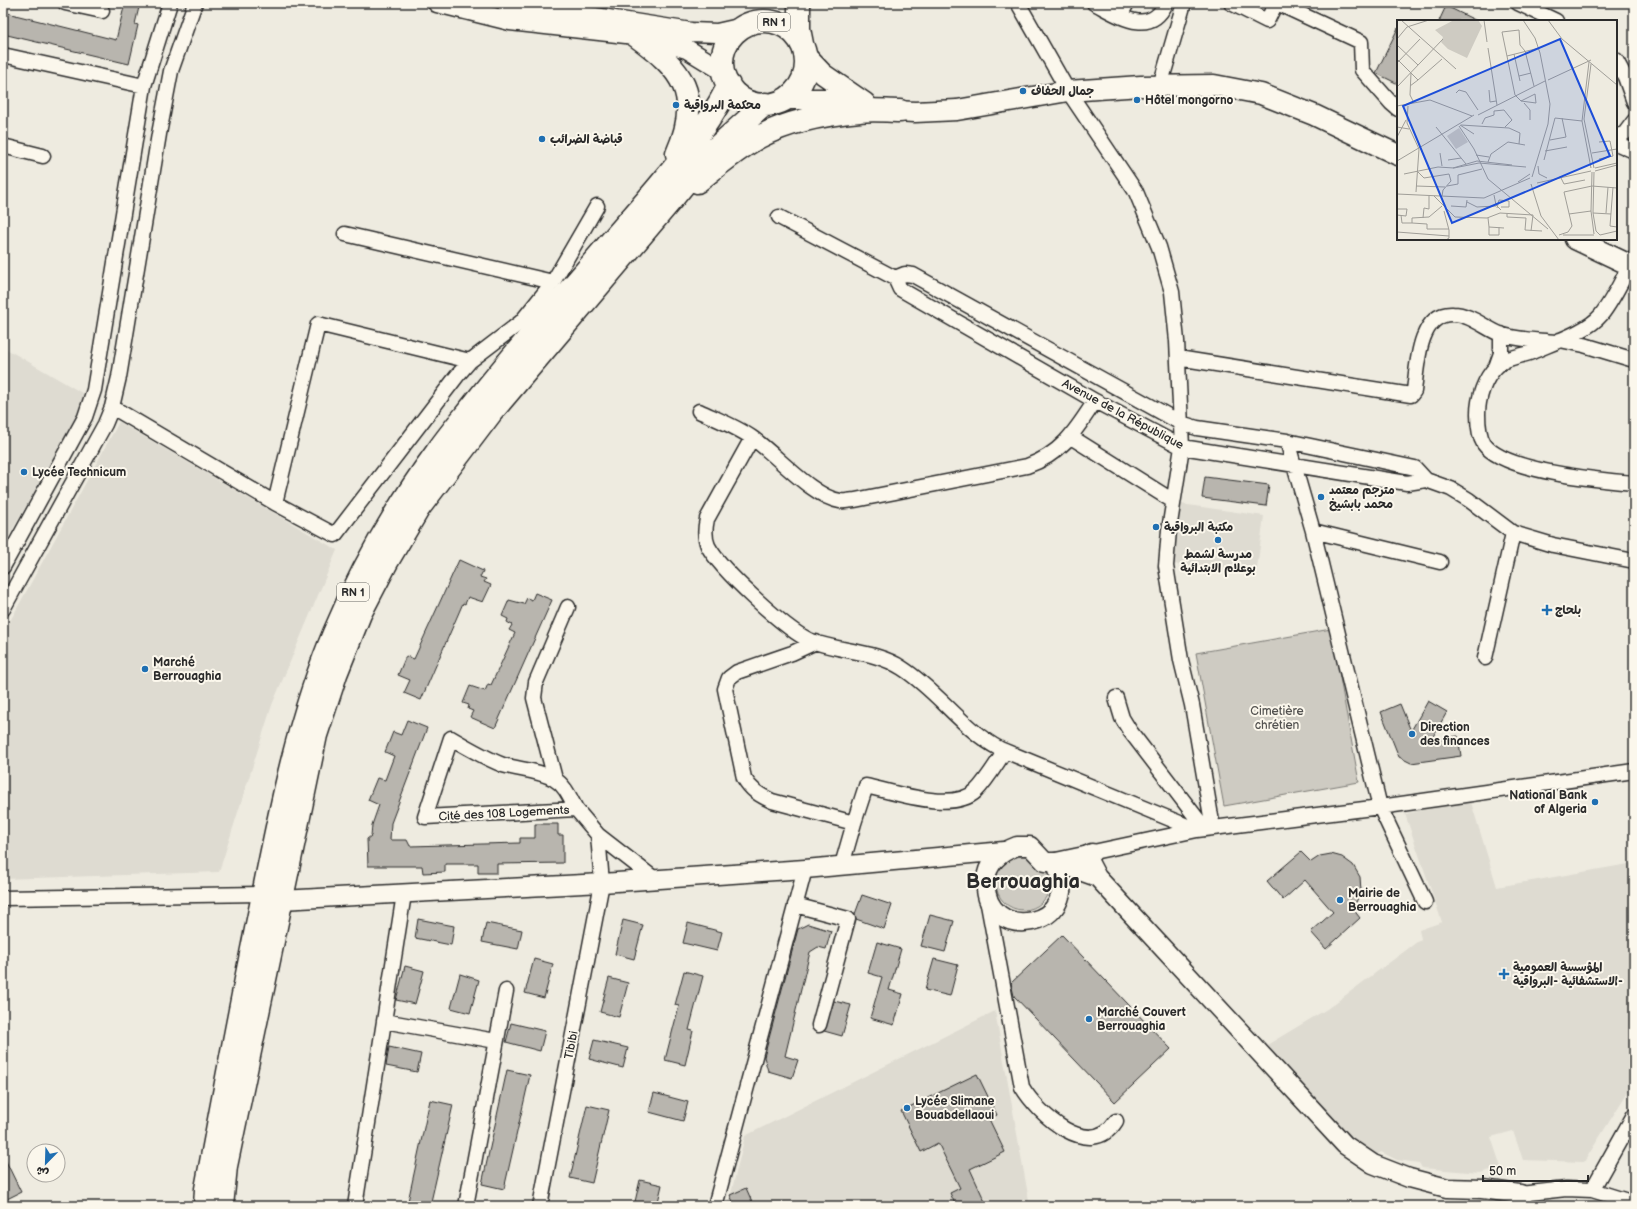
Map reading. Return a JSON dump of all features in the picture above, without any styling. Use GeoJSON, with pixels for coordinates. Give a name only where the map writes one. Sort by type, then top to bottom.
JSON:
{"type":"FeatureCollection","features":[{"type":"Feature","properties":{"kind":"highway","name":"RN 1"},"geometry":{"type":"LineString","coordinates":[[670,188],[710,118],[726,78],[722,55],[728,40],[746,25],[767,3]]}},
{"type":"Feature","properties":{"kind":"highway","name":"RN 1"},"geometry":{"type":"LineString","coordinates":[[222,1206],[226,1166],[297,742],[314,687],[334,634],[374,550],[405,498],[437,451],[511,358],[670,188],[709,154],[775,102],[795,91],[802,81],[806,69],[798,15],[799,3]]}},
{"type":"Feature","properties":{"kind":"highway","name":"RN 1"},"geometry":{"type":"LineString","coordinates":[[746,25],[767,21],[781,24],[793,32],[804,50]]}},
{"type":"Feature","properties":{"kind":"highway","name":"RN 1"},"geometry":{"type":"LineString","coordinates":[[634,36],[667,60],[678,72],[689,101],[688,120],[670,188]]}},
{"type":"Feature","properties":{"kind":"highway"},"geometry":{"type":"LineString","coordinates":[[726,78],[744,100],[775,102]]}},
{"type":"Feature","properties":{"kind":"highway"},"geometry":{"type":"LineString","coordinates":[[670,188],[760,137],[783,126],[861,110],[900,112]]}},
{"type":"Feature","properties":{"kind":"highway","name":"RN 1"},"geometry":{"type":"LineString","coordinates":[[205,1206],[234,1037],[272,897]]}},
{"type":"Feature","properties":{"kind":"main road"},"geometry":{"type":"LineString","coordinates":[[804,50],[823,74],[854,94],[875,110]]}},
{"type":"Feature","properties":{"kind":"main road"},"geometry":{"type":"LineString","coordinates":[[775,102],[830,100],[875,110],[900,112],[957,110],[1068,91],[1160,86],[1214,85],[1261,94],[1314,115],[1397,155]]}},
{"type":"Feature","properties":{"kind":"main road"},"geometry":{"type":"LineString","coordinates":[[1577,240],[1632,266]]}},
{"type":"Feature","properties":{"kind":"street"},"geometry":{"type":"LineString","coordinates":[[65,3],[102,11]]}},
{"type":"Feature","properties":{"kind":"street"},"geometry":{"type":"LineString","coordinates":[[3,567],[85,417],[94,390],[144,86],[170,3]]}},
{"type":"Feature","properties":{"kind":"street"},"geometry":{"type":"LineString","coordinates":[[3,609],[85,462],[112,407],[119,377],[171,71],[195,3]]}},
{"type":"Feature","properties":{"kind":"street"},"geometry":{"type":"LineString","coordinates":[[437,3],[511,8],[691,32],[717,33],[746,25]]}},
{"type":"Feature","properties":{"kind":"street"},"geometry":{"type":"LineString","coordinates":[[1018,3],[1068,91],[1136,192],[1159,247],[1172,292],[1178,358],[1182,447],[1173,501],[1166,566],[1181,660],[1192,705],[1205,829]]}},
{"type":"Feature","properties":{"kind":"street"},"geometry":{"type":"LineString","coordinates":[[1094,3],[1120,16],[1140,23],[1149,21],[1158,16],[1166,3]]}},
{"type":"Feature","properties":{"kind":"street"},"geometry":{"type":"LineString","coordinates":[[1120,16],[1126,3]]}},
{"type":"Feature","properties":{"kind":"street"},"geometry":{"type":"LineString","coordinates":[[1160,86],[1184,3]]}},
{"type":"Feature","properties":{"kind":"street"},"geometry":{"type":"LineString","coordinates":[[1231,3],[1267,21],[1276,3],[1361,42],[1362,70],[1397,108]]}},
{"type":"Feature","properties":{"kind":"street"},"geometry":{"type":"LineString","coordinates":[[1518,3],[1554,20]]}},
{"type":"Feature","properties":{"kind":"street"},"geometry":{"type":"LineString","coordinates":[[511,8],[687,49],[726,78]]}},
{"type":"Feature","properties":{"kind":"street"},"geometry":{"type":"LineString","coordinates":[[3,55],[144,86]]}},
{"type":"Feature","properties":{"kind":"street"},"geometry":{"type":"LineString","coordinates":[[1617,62],[1625,77],[1634,103]]}},
{"type":"Feature","properties":{"kind":"street"},"geometry":{"type":"LineString","coordinates":[[1617,88],[1625,91],[1634,103]]}},
{"type":"Feature","properties":{"kind":"street"},"geometry":{"type":"LineString","coordinates":[[1617,137],[1625,133],[1634,122]]}},
{"type":"Feature","properties":{"kind":"street"},"geometry":{"type":"LineString","coordinates":[[1617,143],[1634,151]]}},
{"type":"Feature","properties":{"kind":"street"},"geometry":{"type":"LineString","coordinates":[[3,146],[43,156]]}},
{"type":"Feature","properties":{"kind":"street"},"geometry":{"type":"LineString","coordinates":[[112,407],[275,503],[335,535],[457,376],[470,361],[521,322],[553,282],[597,206]]}},
{"type":"Feature","properties":{"kind":"street","name":"Avenue de la République"},"geometry":{"type":"LineString","coordinates":[[779,217],[895,278],[900,289],[1095,401],[1182,447],[1407,483],[1426,480]]}},
{"type":"Feature","properties":{"kind":"street"},"geometry":{"type":"LineString","coordinates":[[345,234],[553,282]]}},
{"type":"Feature","properties":{"kind":"street"},"geometry":{"type":"LineString","coordinates":[[1496,367],[1507,359],[1529,353],[1578,332],[1601,316],[1632,266]]}},
{"type":"Feature","properties":{"kind":"street","name":"Avenue de la République"},"geometry":{"type":"LineString","coordinates":[[895,278],[905,274],[913,275],[1181,423],[1197,428],[1286,441],[1415,468],[1426,480],[1451,489],[1469,500],[1513,533],[1553,545],[1634,561]]}},
{"type":"Feature","properties":{"kind":"street"},"geometry":{"type":"LineString","coordinates":[[1178,358],[1411,395],[1414,391],[1420,344],[1436,320],[1443,315],[1453,314],[1468,318],[1501,334],[1511,337],[1584,344],[1634,360]]}},
{"type":"Feature","properties":{"kind":"street"},"geometry":{"type":"LineString","coordinates":[[275,503],[318,324],[470,361]]}},
{"type":"Feature","properties":{"kind":"street"},"geometry":{"type":"LineString","coordinates":[[1501,334],[1501,353],[1496,367],[1484,385],[1478,404],[1478,425],[1483,443],[1493,453],[1506,460],[1573,478],[1634,483]]}},
{"type":"Feature","properties":{"kind":"street"},"geometry":{"type":"LineString","coordinates":[[699,411],[739,429],[812,487],[825,496],[840,501],[855,500],[1026,466],[1049,457],[1071,437],[1095,401]]}},
{"type":"Feature","properties":{"kind":"street"},"geometry":{"type":"LineString","coordinates":[[1071,437],[1173,501]]}},
{"type":"Feature","properties":{"kind":"street"},"geometry":{"type":"LineString","coordinates":[[752,438],[706,519],[704,530],[707,544],[716,559],[782,623],[794,632],[816,642],[884,660],[900,667],[916,677],[985,741],[1005,751],[1205,829]]}},
{"type":"Feature","properties":{"kind":"street"},"geometry":{"type":"LineString","coordinates":[[1286,441],[1313,531],[1380,807],[1425,902]]}},
{"type":"Feature","properties":{"kind":"street"},"geometry":{"type":"LineString","coordinates":[[1313,531],[1440,562]]}},
{"type":"Feature","properties":{"kind":"street"},"geometry":{"type":"LineString","coordinates":[[1485,658],[1513,533]]}},
{"type":"Feature","properties":{"kind":"street"},"geometry":{"type":"LineString","coordinates":[[555,779],[534,698],[536,682],[568,606]]}},
{"type":"Feature","properties":{"kind":"street"},"geometry":{"type":"LineString","coordinates":[[816,642],[792,653],[737,672],[729,678],[725,689],[744,778],[750,788],[759,796],[772,801],[854,823]]}},
{"type":"Feature","properties":{"kind":"street"},"geometry":{"type":"LineString","coordinates":[[1116,698],[1122,718],[1130,731],[1205,829]]}},
{"type":"Feature","properties":{"kind":"street","name":"Cité des 108 Logements"},"geometry":{"type":"LineString","coordinates":[[576,809],[425,817],[451,738],[483,756],[503,765],[538,772],[555,779],[564,788],[576,809],[598,835],[656,880]]}},
{"type":"Feature","properties":{"kind":"street"},"geometry":{"type":"LineString","coordinates":[[842,865],[866,786],[926,799],[956,800],[976,791],[1005,751]]}},
{"type":"Feature","properties":{"kind":"street"},"geometry":{"type":"LineString","coordinates":[[1050,862],[1205,829],[1380,807],[1634,771]]}},
{"type":"Feature","properties":{"kind":"street"},"geometry":{"type":"LineString","coordinates":[[598,835],[602,883]]}},
{"type":"Feature","properties":{"kind":"street"},"geometry":{"type":"LineString","coordinates":[[3,898],[272,897],[404,894],[804,870],[842,865],[1004,851],[1017,846],[1030,846],[1050,862],[1061,874],[1061,896],[1055,907],[1046,917],[1033,922],[1020,923],[1008,920],[996,912],[988,901],[985,888]]}},
{"type":"Feature","properties":{"kind":"street"},"geometry":{"type":"LineString","coordinates":[[1004,851],[994,860],[986,875],[985,888],[1022,1087],[1029,1099],[1065,1130],[1077,1136],[1092,1137],[1103,1135],[1111,1129],[1116,1121]]}},
{"type":"Feature","properties":{"kind":"street"},"geometry":{"type":"LineString","coordinates":[[1092,853],[1086,856],[1098,877],[1345,1145],[1373,1164],[1409,1178],[1447,1188],[1482,1189],[1522,1200],[1566,1189],[1592,1190],[1634,1203]]}},
{"type":"Feature","properties":{"kind":"street"},"geometry":{"type":"LineString","coordinates":[[1050,862],[1098,877]]}},
{"type":"Feature","properties":{"kind":"street"},"geometry":{"type":"LineString","coordinates":[[715,1206],[804,870]]}},
{"type":"Feature","properties":{"kind":"street","name":"Tibibi"},"geometry":{"type":"LineString","coordinates":[[540,1206],[602,883]]}},
{"type":"Feature","properties":{"kind":"street"},"geometry":{"type":"LineString","coordinates":[[355,1206],[404,894]]}},
{"type":"Feature","properties":{"kind":"street"},"geometry":{"type":"LineString","coordinates":[[795,905],[848,919],[819,1025]]}},
{"type":"Feature","properties":{"kind":"street"},"geometry":{"type":"LineString","coordinates":[[466,1206],[506,991]]}},
{"type":"Feature","properties":{"kind":"street"},"geometry":{"type":"LineString","coordinates":[[384,1021],[496,1041]]}},
{"type":"Feature","properties":{"kind":"street"},"geometry":{"type":"LineString","coordinates":[[1592,1190],[1634,1115]]}},
{"type":"Feature","properties":{"kind":"shaded area","name":"Lycée Technicum"},"geometry":{"type":"Polygon","coordinates":[[[3,347],[89,397],[3,546],[3,347]]]}},
{"type":"Feature","properties":{"kind":"shaded area","name":"Marché Berrouaghia"},"geometry":{"type":"Polygon","coordinates":[[[119,422],[337,550],[272,705],[219,872],[3,879],[3,634],[119,422]]]}},
{"type":"Feature","properties":{"kind":"shaded area","name":"مدرسة لشمط بوعلام الابتدائية"},"geometry":{"type":"Polygon","coordinates":[[[1181,504],[1264,516],[1256,576],[1173,564],[1181,504]]]}},
{"type":"Feature","properties":{"kind":"shaded area","name":"المؤسسة العمومية الاستشفائية -البرواقية-"},"geometry":{"type":"Polygon","coordinates":[[[1470,799],[1497,887],[1634,863],[1634,1082],[1584,1162],[1523,1160],[1513,1131],[1491,1137],[1501,1167],[1480,1173],[1422,1168],[1419,1163],[1397,1160],[1381,1152],[1372,1159],[1348,1141],[1267,1045],[1327,1009],[1421,939],[1419,930],[1442,922],[1405,814],[1470,799]]]}},
{"type":"Feature","properties":{"kind":"shaded area","name":"Lycée Slimane Bouabdellaoui"},"geometry":{"type":"Polygon","coordinates":[[[995,1011],[1030,1206],[728,1206],[745,1136],[995,1011]]]}},
{"type":"Feature","properties":{"kind":"green space","name":"Cimetière chrétien"},"geometry":{"type":"Polygon","coordinates":[[[1331,629],[1359,782],[1224,806],[1196,653],[1331,629]]]}},
{"type":"Feature","properties":{"kind":"green space"},"geometry":{"type":"Polygon","coordinates":[[[1023,856],[1033,858],[1042,864],[1048,873],[1050,883],[1048,893],[1042,902],[1033,908],[1023,910],[1013,908],[1004,902],[998,893],[996,883],[998,873],[1004,864],[1013,858],[1023,856]]]}},
{"type":"Feature","properties":{"kind":"building"},"geometry":{"type":"Polygon","coordinates":[[[125,3],[140,3],[135,24],[138,25],[129,64],[3,34],[3,12],[116,40],[125,3]]]}},
{"type":"Feature","properties":{"kind":"building"},"geometry":{"type":"Polygon","coordinates":[[[1446,6],[1475,20],[1439,20],[1446,6]]]}},
{"type":"Feature","properties":{"kind":"building"},"geometry":{"type":"Polygon","coordinates":[[[1397,30],[1397,84],[1376,73],[1397,30]]]}},
{"type":"Feature","properties":{"kind":"building"},"geometry":{"type":"Polygon","coordinates":[[[1205,477],[1269,485],[1266,506],[1202,498],[1205,477]]]}},
{"type":"Feature","properties":{"kind":"building"},"geometry":{"type":"Polygon","coordinates":[[[459,560],[483,571],[480,577],[486,579],[484,582],[491,585],[483,602],[468,597],[465,604],[463,603],[421,700],[404,693],[410,680],[398,675],[406,656],[414,659],[459,560]]]}},
{"type":"Feature","properties":{"kind":"building"},"geometry":{"type":"Polygon","coordinates":[[[535,593],[552,600],[495,728],[470,717],[473,711],[468,709],[469,705],[463,703],[470,686],[485,691],[488,684],[491,685],[515,633],[509,630],[512,625],[507,622],[508,619],[502,616],[509,600],[524,604],[527,598],[532,600],[535,593]]]}},
{"type":"Feature","properties":{"kind":"building","name":"Direction des finances"},"geometry":{"type":"Polygon","coordinates":[[[1428,701],[1447,712],[1431,740],[1458,736],[1461,756],[1411,763],[1399,757],[1381,712],[1400,704],[1411,731],[1428,701]]]}},
{"type":"Feature","properties":{"kind":"building"},"geometry":{"type":"Polygon","coordinates":[[[407,720],[427,728],[391,823],[390,840],[407,840],[410,846],[520,843],[520,838],[535,838],[535,824],[558,824],[558,835],[563,835],[563,863],[497,864],[497,873],[478,873],[478,864],[445,864],[445,872],[423,873],[422,866],[368,866],[367,839],[371,836],[372,825],[379,805],[368,800],[377,778],[385,780],[394,756],[385,752],[393,732],[401,735],[407,720]]]}},
{"type":"Feature","properties":{"kind":"building","name":"Mairie de Berrouaghia"},"geometry":{"type":"Polygon","coordinates":[[[1301,852],[1311,862],[1320,856],[1331,854],[1342,857],[1353,865],[1360,877],[1361,891],[1353,909],[1360,918],[1326,949],[1311,932],[1333,912],[1305,880],[1283,900],[1267,881],[1301,852]]]}},
{"type":"Feature","properties":{"kind":"building"},"geometry":{"type":"Polygon","coordinates":[[[862,895],[892,905],[884,929],[856,919],[855,914],[862,895]]]}},
{"type":"Feature","properties":{"kind":"building"},"geometry":{"type":"Polygon","coordinates":[[[930,915],[954,921],[945,952],[921,946],[930,915]]]}},
{"type":"Feature","properties":{"kind":"building"},"geometry":{"type":"Polygon","coordinates":[[[418,919],[454,926],[451,945],[415,938],[418,919]]]}},
{"type":"Feature","properties":{"kind":"building"},"geometry":{"type":"Polygon","coordinates":[[[623,920],[643,925],[634,959],[615,954],[623,920]]]}},
{"type":"Feature","properties":{"kind":"building"},"geometry":{"type":"Polygon","coordinates":[[[486,923],[522,930],[518,949],[482,942],[486,923]]]}},
{"type":"Feature","properties":{"kind":"building"},"geometry":{"type":"Polygon","coordinates":[[[688,923],[722,932],[717,951],[683,943],[688,923]]]}},
{"type":"Feature","properties":{"kind":"building"},"geometry":{"type":"Polygon","coordinates":[[[808,924],[831,931],[826,949],[818,947],[810,952],[785,1056],[798,1060],[792,1078],[768,1071],[764,1057],[798,929],[808,924]]]}},
{"type":"Feature","properties":{"kind":"building","name":"Marché Couvert Berrouaghia"},"geometry":{"type":"Polygon","coordinates":[[[1062,935],[1171,1049],[1115,1102],[1014,996],[1011,983],[1062,935]]]}},
{"type":"Feature","properties":{"kind":"building"},"geometry":{"type":"Polygon","coordinates":[[[877,942],[901,949],[889,990],[903,994],[894,1025],[870,1018],[882,977],[868,973],[877,942]]]}},
{"type":"Feature","properties":{"kind":"building"},"geometry":{"type":"Polygon","coordinates":[[[534,959],[553,964],[544,998],[525,993],[534,959]]]}},
{"type":"Feature","properties":{"kind":"building"},"geometry":{"type":"Polygon","coordinates":[[[934,959],[958,965],[950,996],[925,990],[934,959]]]}},
{"type":"Feature","properties":{"kind":"building"},"geometry":{"type":"Polygon","coordinates":[[[405,966],[424,971],[415,1004],[396,1000],[405,966]]]}},
{"type":"Feature","properties":{"kind":"building"},"geometry":{"type":"Polygon","coordinates":[[[684,971],[703,976],[689,1030],[693,1031],[685,1065],[665,1060],[679,1006],[675,1005],[684,971]]]}},
{"type":"Feature","properties":{"kind":"building"},"geometry":{"type":"Polygon","coordinates":[[[460,974],[479,980],[470,1013],[451,1008],[460,974]]]}},
{"type":"Feature","properties":{"kind":"building"},"geometry":{"type":"Polygon","coordinates":[[[609,978],[628,983],[619,1017],[600,1012],[609,978]]]}},
{"type":"Feature","properties":{"kind":"building"},"geometry":{"type":"Polygon","coordinates":[[[834,1001],[851,1005],[842,1036],[824,1031],[834,1001]]]}},
{"type":"Feature","properties":{"kind":"building"},"geometry":{"type":"Polygon","coordinates":[[[511,1023],[545,1031],[540,1051],[506,1042],[511,1023]]]}},
{"type":"Feature","properties":{"kind":"building"},"geometry":{"type":"Polygon","coordinates":[[[594,1040],[628,1048],[623,1068],[589,1059],[594,1040]]]}},
{"type":"Feature","properties":{"kind":"building"},"geometry":{"type":"Polygon","coordinates":[[[389,1047],[421,1054],[417,1072],[386,1066],[389,1047]]]}},
{"type":"Feature","properties":{"kind":"building"},"geometry":{"type":"Polygon","coordinates":[[[507,1070],[530,1075],[504,1189],[482,1184],[507,1070]]]}},
{"type":"Feature","properties":{"kind":"building"},"geometry":{"type":"Polygon","coordinates":[[[977,1074],[997,1115],[989,1119],[1005,1152],[970,1169],[987,1206],[956,1206],[950,1193],[960,1188],[938,1143],[921,1152],[901,1111],[977,1074]]]}},
{"type":"Feature","properties":{"kind":"building"},"geometry":{"type":"Polygon","coordinates":[[[654,1093],[688,1102],[683,1121],[649,1112],[654,1093]]]}},
{"type":"Feature","properties":{"kind":"building"},"geometry":{"type":"Polygon","coordinates":[[[430,1100],[453,1105],[430,1206],[407,1206],[430,1100]]]}},
{"type":"Feature","properties":{"kind":"building"},"geometry":{"type":"Polygon","coordinates":[[[587,1105],[609,1110],[592,1183],[570,1178],[587,1105]]]}},
{"type":"Feature","properties":{"kind":"building"},"geometry":{"type":"Polygon","coordinates":[[[3,1155],[21,1192],[3,1201],[3,1155]]]}},
{"type":"Feature","properties":{"kind":"building"},"geometry":{"type":"Polygon","coordinates":[[[640,1180],[662,1185],[657,1206],[634,1206],[640,1180]]]}},
{"type":"Feature","properties":{"kind":"building"},"geometry":{"type":"Polygon","coordinates":[[[746,1188],[754,1206],[735,1206],[730,1195],[746,1188]]]}},
{"type":"Feature","properties":{"kind":"place","name":"جمال الحفاف"},"geometry":{"type":"Point","coordinates":[1023,91]}},
{"type":"Feature","properties":{"kind":"place","name":"Hôtel mongorno"},"geometry":{"type":"Point","coordinates":[1137,100]}},
{"type":"Feature","properties":{"kind":"place","name":"محكمة البرواقية"},"geometry":{"type":"Point","coordinates":[676,105]}},
{"type":"Feature","properties":{"kind":"place","name":"قباضة الضرائب"},"geometry":{"type":"Point","coordinates":[542,139]}},
{"type":"Feature","properties":{"kind":"place","name":"Lycée Technicum"},"geometry":{"type":"Point","coordinates":[24,472]}},
{"type":"Feature","properties":{"kind":"place","name":"مترجم معتمد محمد بابشيخ"},"geometry":{"type":"Point","coordinates":[1321,497]}},
{"type":"Feature","properties":{"kind":"place","name":"مكتبة البرواقية"},"geometry":{"type":"Point","coordinates":[1156,527]}},
{"type":"Feature","properties":{"kind":"place","name":"مدرسة لشمط بوعلام الابتدائية"},"geometry":{"type":"Point","coordinates":[1218,540]}},
{"type":"Feature","properties":{"kind":"place","name":"بلحاج"},"geometry":{"type":"Point","coordinates":[1547,610]}},
{"type":"Feature","properties":{"kind":"place","name":"Marché Berrouaghia"},"geometry":{"type":"Point","coordinates":[145,669]}},
{"type":"Feature","properties":{"kind":"place","name":"Direction des finances"},"geometry":{"type":"Point","coordinates":[1412,734]}},
{"type":"Feature","properties":{"kind":"place","name":"National Bank of Algeria"},"geometry":{"type":"Point","coordinates":[1595,802]}},
{"type":"Feature","properties":{"kind":"place","name":"Mairie de Berrouaghia"},"geometry":{"type":"Point","coordinates":[1340,900]}},
{"type":"Feature","properties":{"kind":"place","name":"المؤسسة العمومية الاستشفائية -البرواقية-"},"geometry":{"type":"Point","coordinates":[1504,974]}},
{"type":"Feature","properties":{"kind":"place","name":"Marché Couvert Berrouaghia"},"geometry":{"type":"Point","coordinates":[1089,1019]}},
{"type":"Feature","properties":{"kind":"place","name":"Lycée Slimane Bouabdellaoui"},"geometry":{"type":"Point","coordinates":[907,1108]}},
{"type":"Feature","properties":{"kind":"district","name":"Berrouaghia"},"geometry":{"type":"Point","coordinates":[1023,881]}}]}
